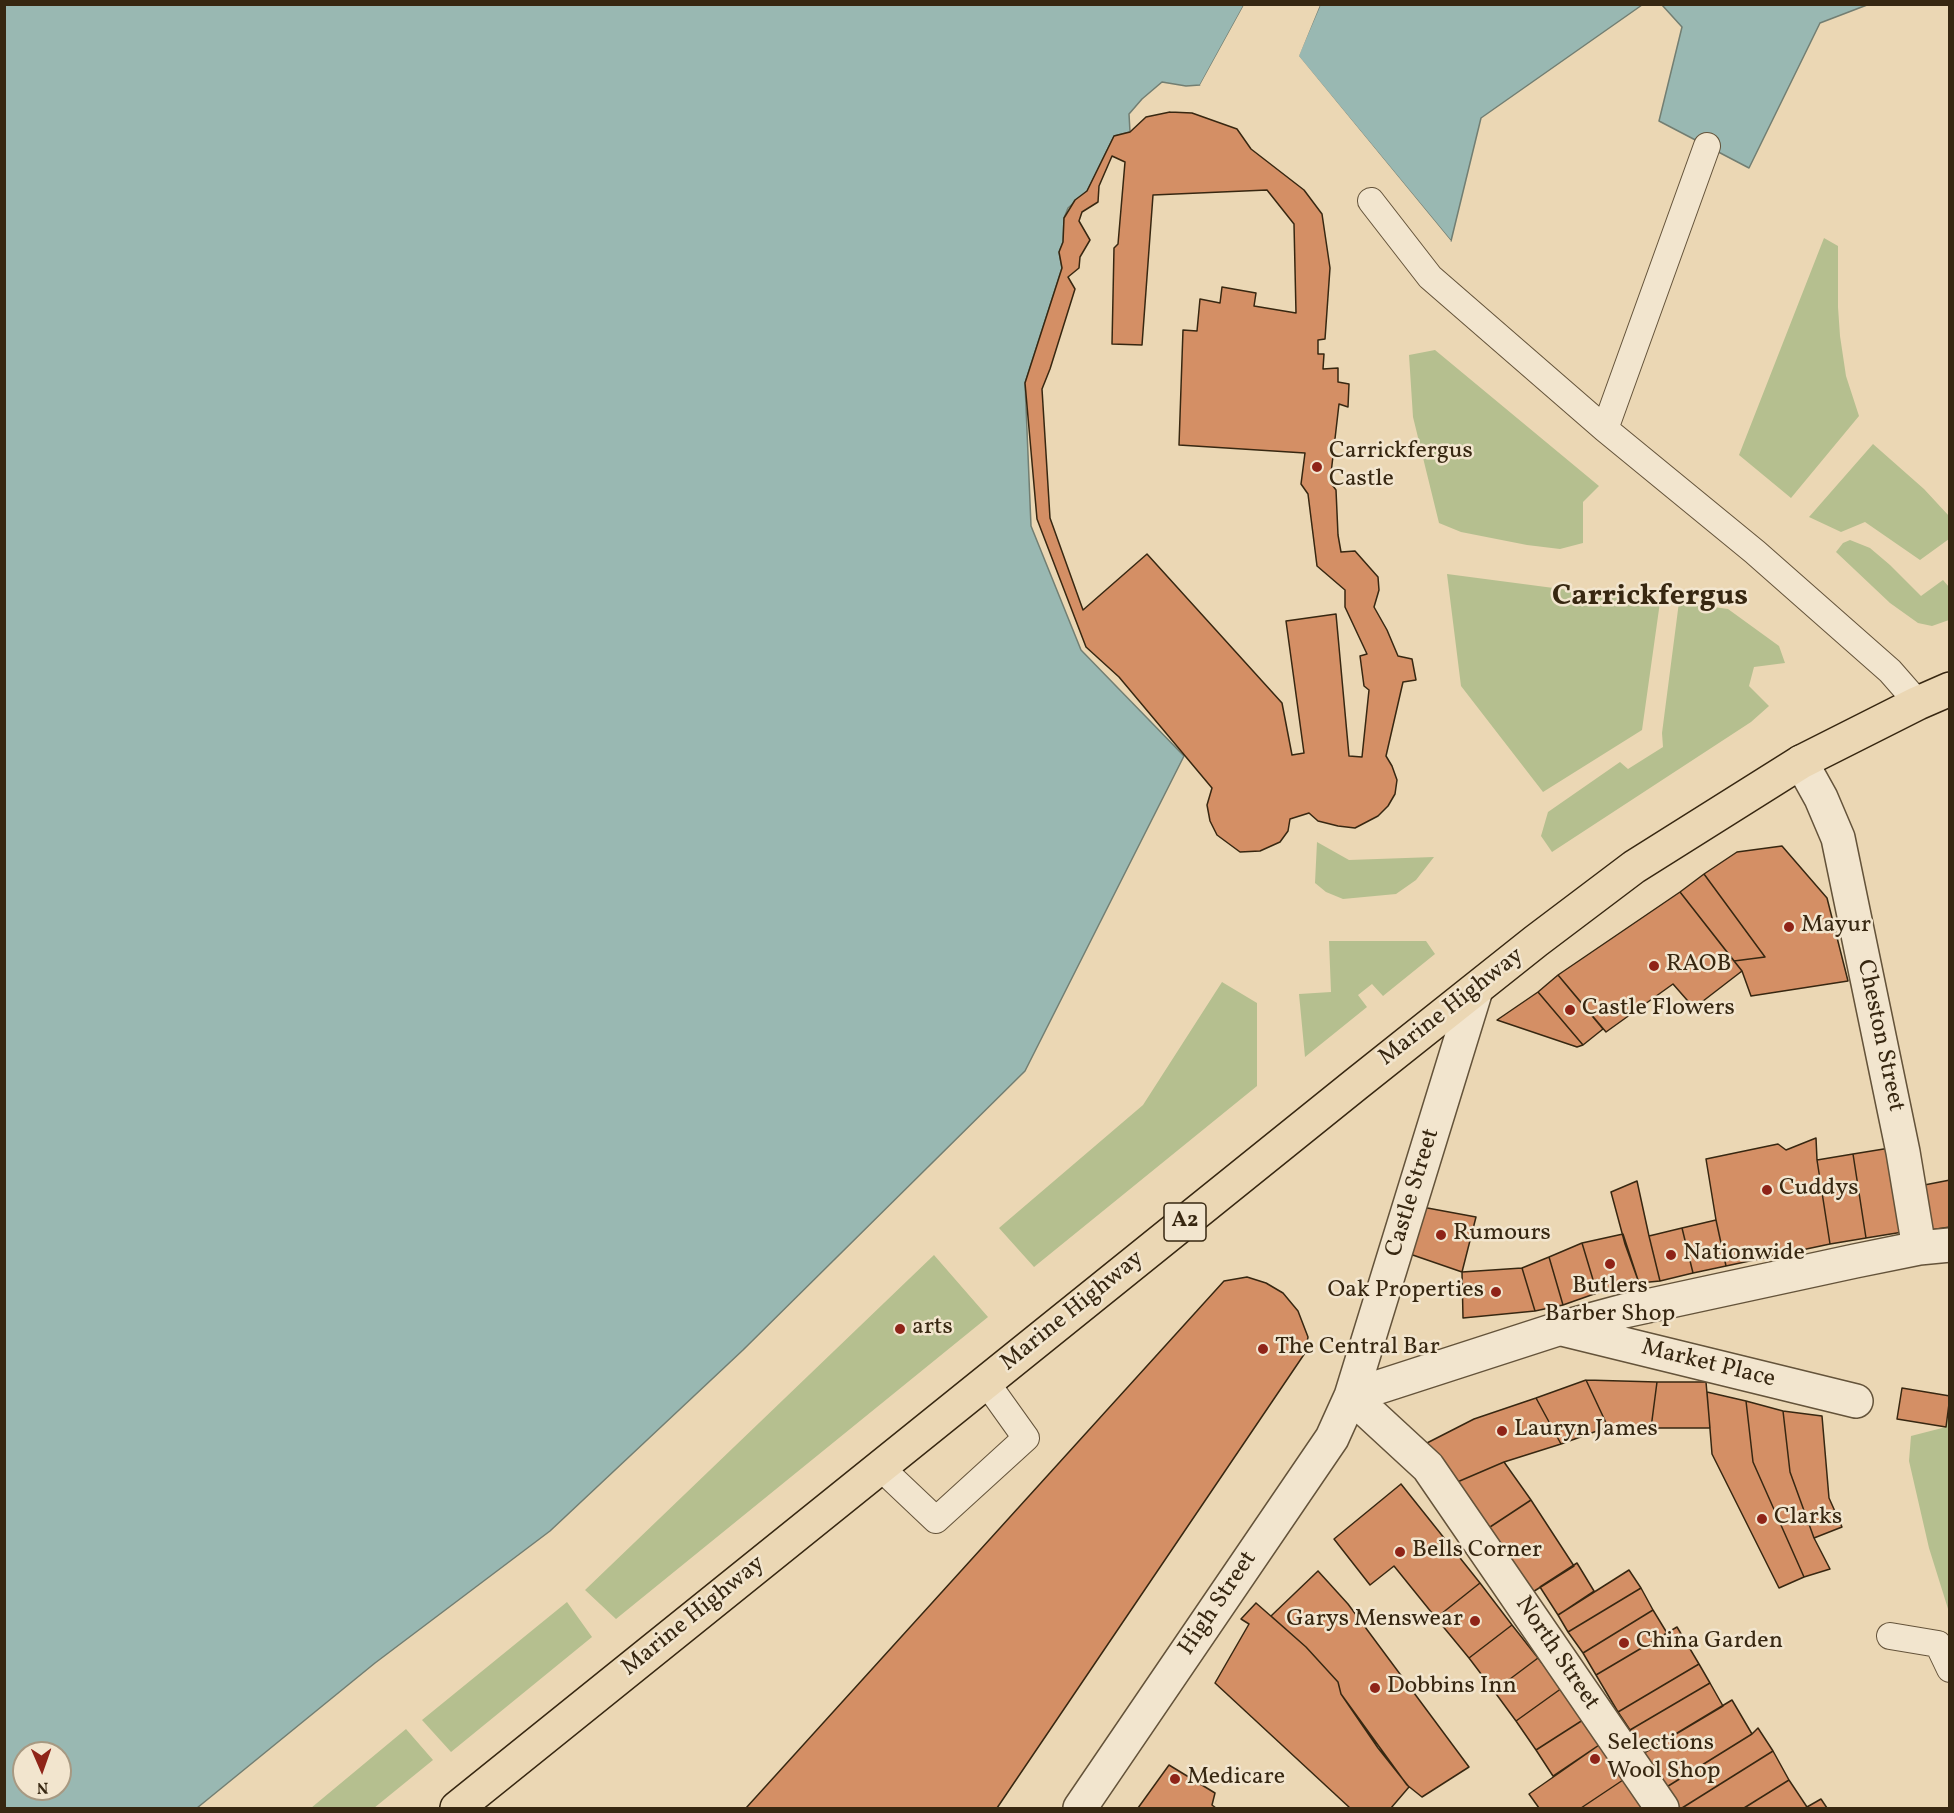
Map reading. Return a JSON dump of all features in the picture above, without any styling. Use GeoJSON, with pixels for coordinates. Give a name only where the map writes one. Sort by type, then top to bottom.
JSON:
{"type":"FeatureCollection","features":[{"type":"Feature","properties":{"kind":"main road","name":"Marine Highway"},"geometry":{"type":"LineString","coordinates":[[457,1809],[1355,1084],[1634,867],[1801,762],[1950,689]]}},
{"type":"Feature","properties":{"kind":"street","name":"Cheston Street"},"geometry":{"type":"LineString","coordinates":[[1801,762],[1821,798],[1838,838],[1903,1152],[1934,1246]]}},
{"type":"Feature","properties":{"kind":"street","name":"Castle Street"},"geometry":{"type":"LineString","coordinates":[[1351,1396],[1476,990]]}},
{"type":"Feature","properties":{"kind":"street","name":"Market Place"},"geometry":{"type":"LineString","coordinates":[[1351,1396],[1561,1328],[1624,1311],[1934,1246]]}},
{"type":"Feature","properties":{"kind":"street","name":"Market Place"},"geometry":{"type":"LineString","coordinates":[[1561,1328],[1856,1401]]}},
{"type":"Feature","properties":{"kind":"street","name":"High Street"},"geometry":{"type":"LineString","coordinates":[[1080,1809],[1332,1438],[1351,1396]]}},
{"type":"Feature","properties":{"kind":"street","name":"North Street"},"geometry":{"type":"LineString","coordinates":[[1351,1396],[1428,1467],[1662,1809]]}},
{"type":"Feature","properties":{"kind":"lane"},"geometry":{"type":"LineString","coordinates":[[1605,429],[1707,146]]}},
{"type":"Feature","properties":{"kind":"lane"},"geometry":{"type":"LineString","coordinates":[[1371,201],[1430,277],[1605,429],[1764,560],[1890,671],[1918,703]]}},
{"type":"Feature","properties":{"kind":"lane"},"geometry":{"type":"LineString","coordinates":[[880,1467],[936,1520],[1026,1438],[986,1382]]}},
{"type":"Feature","properties":{"kind":"lane"},"geometry":{"type":"LineString","coordinates":[[1890,1636],[1938,1644],[1950,1670]]}},
{"type":"Feature","properties":{"kind":"green space"},"geometry":{"type":"Polygon","coordinates":[[[1824,238],[1838,246],[1840,336],[1846,376],[1859,416],[1791,498],[1739,455],[1824,238]]]}},
{"type":"Feature","properties":{"kind":"green space"},"geometry":{"type":"Polygon","coordinates":[[[1435,350],[1599,486],[1583,502],[1583,543],[1560,549],[1527,545],[1461,532],[1439,523],[1413,417],[1409,355],[1435,350]]]}},
{"type":"Feature","properties":{"kind":"green space"},"geometry":{"type":"Polygon","coordinates":[[[1873,444],[1924,489],[1949,516],[1949,539],[1920,560],[1865,522],[1841,532],[1809,517],[1873,444]]]}},
{"type":"Feature","properties":{"kind":"green space"},"geometry":{"type":"Polygon","coordinates":[[[1850,540],[1870,548],[1921,596],[1943,580],[1949,587],[1949,620],[1932,626],[1918,623],[1890,603],[1836,552],[1843,543],[1850,540]]]}},
{"type":"Feature","properties":{"kind":"green space"},"geometry":{"type":"Polygon","coordinates":[[[1447,574],[1660,602],[1642,730],[1543,792],[1461,686],[1447,574]]]}},
{"type":"Feature","properties":{"kind":"green space"},"geometry":{"type":"Polygon","coordinates":[[[1679,602],[1728,609],[1779,646],[1785,663],[1754,667],[1749,686],[1769,706],[1751,722],[1552,852],[1541,836],[1548,812],[1620,762],[1628,769],[1663,747],[1662,733],[1679,602]]]}},
{"type":"Feature","properties":{"kind":"green space"},"geometry":{"type":"Polygon","coordinates":[[[1317,842],[1349,860],[1434,857],[1416,880],[1396,894],[1343,899],[1326,892],[1315,883],[1317,842]]]}},
{"type":"Feature","properties":{"kind":"green space"},"geometry":{"type":"Polygon","coordinates":[[[1329,941],[1426,941],[1435,954],[1383,996],[1372,984],[1358,995],[1367,1007],[1305,1057],[1299,994],[1331,992],[1329,941]]]}},
{"type":"Feature","properties":{"kind":"green space"},"geometry":{"type":"Polygon","coordinates":[[[1222,982],[1257,1003],[1257,1086],[1034,1267],[999,1228],[1143,1105],[1222,982]]]}},
{"type":"Feature","properties":{"kind":"green space"},"geometry":{"type":"Polygon","coordinates":[[[934,1255],[988,1317],[616,1619],[585,1590],[934,1255]]]}},
{"type":"Feature","properties":{"kind":"green space"},"geometry":{"type":"Polygon","coordinates":[[[1949,1401],[1949,1612],[1929,1548],[1909,1461],[1911,1436],[1946,1427],[1949,1401]]]}},
{"type":"Feature","properties":{"kind":"green space"},"geometry":{"type":"Polygon","coordinates":[[[567,1602],[592,1637],[451,1752],[422,1720],[567,1602]]]}},
{"type":"Feature","properties":{"kind":"green space"},"geometry":{"type":"Polygon","coordinates":[[[406,1729],[433,1760],[374,1808],[311,1808],[406,1729]]]}},
{"type":"Feature","properties":{"kind":"water"},"geometry":{"type":"Polygon","coordinates":[[[5,5],[1244,5],[1200,85],[1186,86],[1162,82],[1142,99],[1129,114],[1130,132],[1114,136],[1087,191],[1068,208],[1064,218],[1063,242],[1059,252],[1062,268],[1025,383],[1031,526],[1081,650],[1184,756],[1025,1071],[743,1350],[550,1531],[375,1663],[197,1808],[5,1808],[5,5]]]}},
{"type":"Feature","properties":{"kind":"water"},"geometry":{"type":"Polygon","coordinates":[[[1320,5],[1642,5],[1481,118],[1451,241],[1298,56],[1320,5]]]}},
{"type":"Feature","properties":{"kind":"water"},"geometry":{"type":"Polygon","coordinates":[[[1662,5],[1867,5],[1820,23],[1749,168],[1659,121],[1682,27],[1662,5]]]}},
{"type":"Feature","properties":{"kind":"pier"},"geometry":{"type":"Polygon","coordinates":[[[1247,4],[1202,87],[1200,85],[1244,5],[1247,4]]]}},
{"type":"Feature","properties":{"kind":"pier"},"geometry":{"type":"Polygon","coordinates":[[[1317,4],[1320,5],[1299,56],[1451,241],[1449,243],[1296,57],[1317,4]]]}},
{"type":"Feature","properties":{"kind":"building","name":"Carrickfergus Castle"},"geometry":{"type":"Polygon","coordinates":[[[1170,112],[1192,113],[1237,129],[1251,149],[1304,190],[1322,214],[1330,268],[1325,339],[1318,340],[1318,354],[1324,354],[1323,369],[1338,368],[1338,382],[1349,384],[1348,407],[1339,404],[1330,482],[1336,490],[1341,552],[1355,551],[1378,577],[1379,590],[1374,607],[1398,656],[1412,659],[1416,680],[1403,682],[1386,756],[1397,780],[1395,794],[1388,806],[1378,816],[1355,828],[1318,821],[1309,813],[1290,819],[1288,831],[1280,842],[1260,851],[1240,852],[1217,835],[1210,821],[1207,805],[1212,788],[1119,677],[1086,647],[1037,519],[1025,383],[1062,268],[1059,252],[1063,242],[1064,218],[1075,200],[1087,191],[1114,136],[1130,132],[1146,117],[1170,112]],[[1112,156],[1099,186],[1098,202],[1082,212],[1079,221],[1090,240],[1080,257],[1079,268],[1068,277],[1075,289],[1042,389],[1050,518],[1083,610],[1147,554],[1282,703],[1292,755],[1304,753],[1286,621],[1336,614],[1349,756],[1362,757],[1369,690],[1364,686],[1360,656],[1367,654],[1345,607],[1345,590],[1317,566],[1308,494],[1301,484],[1305,453],[1179,445],[1183,330],[1197,331],[1200,299],[1220,303],[1222,287],[1256,293],[1254,306],[1296,313],[1294,224],[1267,190],[1153,195],[1142,345],[1112,344],[1114,248],[1118,244],[1125,162],[1112,156]]]}},
{"type":"Feature","properties":{"kind":"building","name":"Mayur"},"geometry":{"type":"Polygon","coordinates":[[[1782,846],[1827,898],[1848,981],[1751,996],[1742,971],[1734,961],[1765,957],[1704,874],[1737,852],[1782,846]]]}},
{"type":"Feature","properties":{"kind":"building"},"geometry":{"type":"Polygon","coordinates":[[[1704,874],[1765,957],[1734,961],[1680,892],[1704,874]]]}},
{"type":"Feature","properties":{"kind":"building","name":"RAOB"},"geometry":{"type":"Polygon","coordinates":[[[1680,892],[1742,971],[1694,1008],[1673,984],[1606,1032],[1558,975],[1680,892]]]}},
{"type":"Feature","properties":{"kind":"building","name":"Castle Flowers"},"geometry":{"type":"Polygon","coordinates":[[[1558,975],[1603,1029],[1583,1045],[1538,992],[1558,975]]]}},
{"type":"Feature","properties":{"kind":"building"},"geometry":{"type":"Polygon","coordinates":[[[1538,992],[1583,1045],[1577,1047],[1497,1020],[1538,992]]]}},
{"type":"Feature","properties":{"kind":"building","name":"Cuddys"},"geometry":{"type":"Polygon","coordinates":[[[1816,1138],[1817,1160],[1830,1244],[1726,1266],[1706,1159],[1778,1144],[1786,1150],[1816,1138]]]}},
{"type":"Feature","properties":{"kind":"building"},"geometry":{"type":"Polygon","coordinates":[[[1896,1147],[1909,1231],[1866,1238],[1853,1154],[1896,1147]]]}},
{"type":"Feature","properties":{"kind":"building"},"geometry":{"type":"Polygon","coordinates":[[[1853,1154],[1866,1238],[1830,1244],[1817,1160],[1853,1154]]]}},
{"type":"Feature","properties":{"kind":"building"},"geometry":{"type":"Polygon","coordinates":[[[1950,1180],[1950,1227],[1923,1231],[1914,1187],[1950,1180]]]}},
{"type":"Feature","properties":{"kind":"building"},"geometry":{"type":"Polygon","coordinates":[[[1637,1181],[1660,1281],[1639,1283],[1625,1244],[1611,1192],[1637,1181]]]}},
{"type":"Feature","properties":{"kind":"building","name":"Rumours"},"geometry":{"type":"Polygon","coordinates":[[[1422,1207],[1476,1217],[1462,1272],[1404,1252],[1422,1207]]]}},
{"type":"Feature","properties":{"kind":"building"},"geometry":{"type":"Polygon","coordinates":[[[1716,1220],[1726,1266],[1693,1273],[1682,1228],[1716,1220]]]}},
{"type":"Feature","properties":{"kind":"building","name":"Nationwide"},"geometry":{"type":"Polygon","coordinates":[[[1682,1228],[1693,1273],[1660,1281],[1649,1236],[1682,1228]]]}},
{"type":"Feature","properties":{"kind":"building","name":"Butlers Barber Shop"},"geometry":{"type":"Polygon","coordinates":[[[1623,1234],[1639,1283],[1597,1293],[1582,1243],[1623,1234]]]}},
{"type":"Feature","properties":{"kind":"building"},"geometry":{"type":"Polygon","coordinates":[[[1582,1243],[1597,1293],[1563,1305],[1549,1257],[1582,1243]]]}},
{"type":"Feature","properties":{"kind":"building"},"geometry":{"type":"Polygon","coordinates":[[[1549,1257],[1563,1305],[1535,1311],[1522,1268],[1549,1257]]]}},
{"type":"Feature","properties":{"kind":"building","name":"Oak Properties"},"geometry":{"type":"Polygon","coordinates":[[[1522,1268],[1535,1311],[1463,1318],[1462,1272],[1522,1268]]]}},
{"type":"Feature","properties":{"kind":"building"},"geometry":{"type":"Polygon","coordinates":[[[1247,1277],[1266,1283],[1283,1293],[1298,1311],[1308,1337],[1305,1353],[997,1808],[746,1808],[1224,1281],[1247,1277]]]}},
{"type":"Feature","properties":{"kind":"building"},"geometry":{"type":"Polygon","coordinates":[[[1586,1380],[1608,1427],[1561,1444],[1536,1398],[1586,1380]]]}},
{"type":"Feature","properties":{"kind":"building"},"geometry":{"type":"Polygon","coordinates":[[[1586,1380],[1657,1382],[1651,1428],[1608,1427],[1586,1380]]]}},
{"type":"Feature","properties":{"kind":"building"},"geometry":{"type":"Polygon","coordinates":[[[1657,1382],[1706,1382],[1710,1428],[1651,1428],[1657,1382]]]}},
{"type":"Feature","properties":{"kind":"building"},"geometry":{"type":"Polygon","coordinates":[[[1902,1388],[1950,1396],[1946,1427],[1897,1419],[1902,1388]]]}},
{"type":"Feature","properties":{"kind":"building","name":"Clarks"},"geometry":{"type":"Polygon","coordinates":[[[1707,1392],[1746,1401],[1753,1462],[1804,1577],[1779,1588],[1712,1454],[1707,1392]]]}},
{"type":"Feature","properties":{"kind":"building","name":"Lauryn James"},"geometry":{"type":"Polygon","coordinates":[[[1536,1398],[1561,1444],[1504,1462],[1455,1483],[1425,1444],[1474,1419],[1536,1398]]]}},
{"type":"Feature","properties":{"kind":"building"},"geometry":{"type":"Polygon","coordinates":[[[1746,1401],[1783,1411],[1790,1472],[1814,1538],[1830,1569],[1804,1577],[1753,1462],[1746,1401]]]}},
{"type":"Feature","properties":{"kind":"building"},"geometry":{"type":"Polygon","coordinates":[[[1783,1411],[1822,1416],[1829,1498],[1842,1527],[1814,1538],[1790,1472],[1783,1411]]]}},
{"type":"Feature","properties":{"kind":"building"},"geometry":{"type":"Polygon","coordinates":[[[1504,1462],[1531,1500],[1487,1529],[1455,1483],[1504,1462]]]}},
{"type":"Feature","properties":{"kind":"building","name":"Bells Corner"},"geometry":{"type":"Polygon","coordinates":[[[1401,1484],[1480,1583],[1436,1618],[1394,1566],[1370,1585],[1334,1539],[1401,1484]]]}},
{"type":"Feature","properties":{"kind":"building"},"geometry":{"type":"Polygon","coordinates":[[[1531,1500],[1574,1566],[1528,1595],[1487,1529],[1531,1500]]]}},
{"type":"Feature","properties":{"kind":"building"},"geometry":{"type":"Polygon","coordinates":[[[1577,1563],[1594,1591],[1558,1615],[1540,1587],[1577,1563]]]}},
{"type":"Feature","properties":{"kind":"building"},"geometry":{"type":"Polygon","coordinates":[[[1629,1570],[1641,1588],[1568,1632],[1558,1615],[1629,1570]]]}},
{"type":"Feature","properties":{"kind":"building","name":"Dobbins Inn"},"geometry":{"type":"Polygon","coordinates":[[[1318,1571],[1348,1604],[1469,1767],[1422,1797],[1407,1785],[1341,1694],[1338,1682],[1306,1647],[1271,1616],[1318,1571]]]}},
{"type":"Feature","properties":{"kind":"building","name":"Garys Menswear"},"geometry":{"type":"Polygon","coordinates":[[[1480,1583],[1512,1625],[1469,1658],[1436,1618],[1480,1583]]]}},
{"type":"Feature","properties":{"kind":"building"},"geometry":{"type":"Polygon","coordinates":[[[1641,1588],[1653,1610],[1583,1653],[1568,1632],[1641,1588]]]}},
{"type":"Feature","properties":{"kind":"building"},"geometry":{"type":"Polygon","coordinates":[[[1256,1603],[1306,1647],[1338,1682],[1341,1694],[1378,1748],[1409,1787],[1391,1808],[1350,1808],[1215,1683],[1249,1624],[1241,1619],[1256,1603]]]}},
{"type":"Feature","properties":{"kind":"building","name":"China Garden"},"geometry":{"type":"Polygon","coordinates":[[[1653,1610],[1667,1633],[1596,1675],[1583,1653],[1653,1610]]]}},
{"type":"Feature","properties":{"kind":"building"},"geometry":{"type":"Polygon","coordinates":[[[1512,1625],[1538,1658],[1494,1691],[1469,1658],[1512,1625]]]}},
{"type":"Feature","properties":{"kind":"building"},"geometry":{"type":"Polygon","coordinates":[[[1677,1627],[1699,1664],[1618,1712],[1596,1675],[1677,1627]]]}},
{"type":"Feature","properties":{"kind":"building"},"geometry":{"type":"Polygon","coordinates":[[[1538,1658],[1562,1688],[1516,1721],[1494,1691],[1538,1658]]]}},
{"type":"Feature","properties":{"kind":"building"},"geometry":{"type":"Polygon","coordinates":[[[1699,1664],[1710,1683],[1630,1730],[1618,1712],[1699,1664]]]}},
{"type":"Feature","properties":{"kind":"building"},"geometry":{"type":"Polygon","coordinates":[[[1710,1683],[1723,1706],[1644,1753],[1630,1730],[1710,1683]]]}},
{"type":"Feature","properties":{"kind":"building"},"geometry":{"type":"Polygon","coordinates":[[[1562,1688],[1586,1718],[1536,1750],[1516,1721],[1562,1688]]]}},
{"type":"Feature","properties":{"kind":"building"},"geometry":{"type":"Polygon","coordinates":[[[1732,1700],[1752,1734],[1665,1788],[1644,1753],[1732,1700]]]}},
{"type":"Feature","properties":{"kind":"building"},"geometry":{"type":"Polygon","coordinates":[[[1586,1718],[1602,1743],[1553,1776],[1536,1750],[1586,1718]]]}},
{"type":"Feature","properties":{"kind":"building"},"geometry":{"type":"Polygon","coordinates":[[[1758,1728],[1773,1751],[1682,1808],[1678,1808],[1665,1788],[1758,1728]]]}},
{"type":"Feature","properties":{"kind":"building","name":"Selections Wool Shop"},"geometry":{"type":"Polygon","coordinates":[[[1602,1743],[1626,1778],[1581,1808],[1539,1808],[1529,1794],[1602,1743]]]}},
{"type":"Feature","properties":{"kind":"building"},"geometry":{"type":"Polygon","coordinates":[[[1773,1751],[1789,1780],[1744,1808],[1682,1808],[1773,1751]]]}},
{"type":"Feature","properties":{"kind":"building","name":"Medicare"},"geometry":{"type":"Polygon","coordinates":[[[1169,1765],[1215,1793],[1212,1805],[1216,1808],[1138,1808],[1169,1765]]]}},
{"type":"Feature","properties":{"kind":"building"},"geometry":{"type":"Polygon","coordinates":[[[1626,1778],[1645,1808],[1581,1808],[1626,1778]]]}},
{"type":"Feature","properties":{"kind":"building"},"geometry":{"type":"Polygon","coordinates":[[[1789,1780],[1807,1807],[1744,1808],[1789,1780]]]}},
{"type":"Feature","properties":{"kind":"building"},"geometry":{"type":"Polygon","coordinates":[[[1821,1799],[1827,1808],[1805,1808],[1807,1807],[1821,1799]]]}},
{"type":"Feature","properties":{"kind":"place","name":"Carrickfergus Castle"},"geometry":{"type":"Point","coordinates":[1317,467]}},
{"type":"Feature","properties":{"kind":"place","name":"Mayur"},"geometry":{"type":"Point","coordinates":[1789,927]}},
{"type":"Feature","properties":{"kind":"place","name":"RAOB"},"geometry":{"type":"Point","coordinates":[1654,966]}},
{"type":"Feature","properties":{"kind":"place","name":"Castle Flowers"},"geometry":{"type":"Point","coordinates":[1570,1010]}},
{"type":"Feature","properties":{"kind":"place","name":"Cuddys"},"geometry":{"type":"Point","coordinates":[1767,1190]}},
{"type":"Feature","properties":{"kind":"place","name":"Rumours"},"geometry":{"type":"Point","coordinates":[1441,1235]}},
{"type":"Feature","properties":{"kind":"place","name":"Nationwide"},"geometry":{"type":"Point","coordinates":[1671,1255]}},
{"type":"Feature","properties":{"kind":"place","name":"Butlers Barber Shop"},"geometry":{"type":"Point","coordinates":[1610,1264]}},
{"type":"Feature","properties":{"kind":"place","name":"Oak Properties"},"geometry":{"type":"Point","coordinates":[1496,1292]}},
{"type":"Feature","properties":{"kind":"place","name":"arts"},"geometry":{"type":"Point","coordinates":[900,1329]}},
{"type":"Feature","properties":{"kind":"place","name":"The Central Bar"},"geometry":{"type":"Point","coordinates":[1263,1349]}},
{"type":"Feature","properties":{"kind":"place","name":"Lauryn James"},"geometry":{"type":"Point","coordinates":[1502,1431]}},
{"type":"Feature","properties":{"kind":"place","name":"Clarks"},"geometry":{"type":"Point","coordinates":[1762,1519]}},
{"type":"Feature","properties":{"kind":"place","name":"Bells Corner"},"geometry":{"type":"Point","coordinates":[1400,1552]}},
{"type":"Feature","properties":{"kind":"place","name":"Garys Menswear"},"geometry":{"type":"Point","coordinates":[1475,1621]}},
{"type":"Feature","properties":{"kind":"place","name":"China Garden"},"geometry":{"type":"Point","coordinates":[1624,1643]}},
{"type":"Feature","properties":{"kind":"place","name":"Dobbins Inn"},"geometry":{"type":"Point","coordinates":[1375,1688]}},
{"type":"Feature","properties":{"kind":"place","name":"Selections Wool Shop"},"geometry":{"type":"Point","coordinates":[1595,1759]}},
{"type":"Feature","properties":{"kind":"place","name":"Medicare"},"geometry":{"type":"Point","coordinates":[1175,1779]}},
{"type":"Feature","properties":{"kind":"district","name":"Carrickfergus"},"geometry":{"type":"Point","coordinates":[1650,598]}}]}
